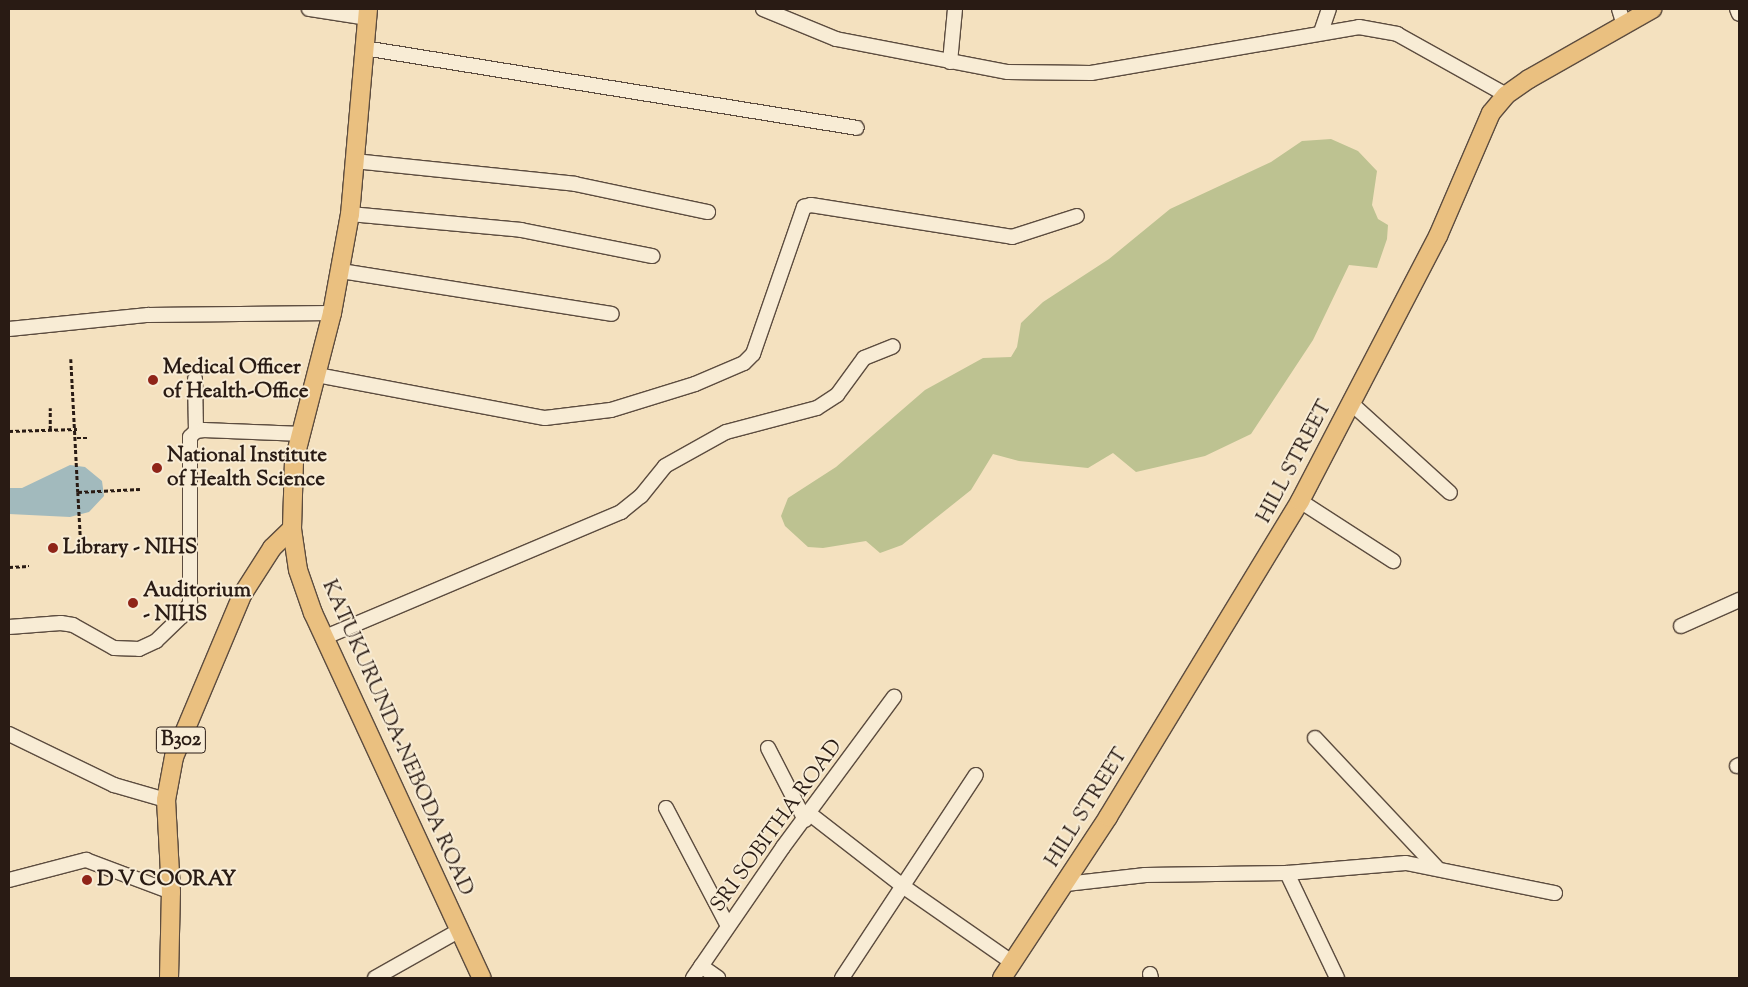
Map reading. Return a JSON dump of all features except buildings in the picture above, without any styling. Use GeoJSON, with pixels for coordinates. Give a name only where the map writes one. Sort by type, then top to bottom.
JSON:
{"type":"FeatureCollection","features":[{"type":"Feature","properties":{"kind":"main road","name":"HILL STREET"},"geometry":{"type":"LineString","coordinates":[[1002,978],[1066,884],[1300,502],[1438,236],[1480,135],[1506,95],[1621,17],[1652,9]]}},
{"type":"Feature","properties":{"kind":"main road","name":"KATUKURUNDA-NEBODA ROAD"},"geometry":{"type":"LineString","coordinates":[[368,13],[350,214],[341,271],[293,477],[292,529],[304,589],[324,638],[482,978]]}},
{"type":"Feature","properties":{"kind":"main road","name":"B302"},"geometry":{"type":"LineString","coordinates":[[169,978],[171,892],[166,800],[174,757],[242,595],[272,548],[292,529]]}},
{"type":"Feature","properties":{"kind":"street"},"geometry":{"type":"LineString","coordinates":[[309,9],[368,13]]}},
{"type":"Feature","properties":{"kind":"street"},"geometry":{"type":"LineString","coordinates":[[763,9],[836,39],[1008,72],[1092,73],[1359,26],[1397,34],[1506,95]]}},
{"type":"Feature","properties":{"kind":"street"},"geometry":{"type":"LineString","coordinates":[[950,62],[955,9]]}},
{"type":"Feature","properties":{"kind":"street"},"geometry":{"type":"LineString","coordinates":[[1321,32],[1328,9]]}},
{"type":"Feature","properties":{"kind":"street"},"geometry":{"type":"LineString","coordinates":[[1737,9],[1739,14]]}},
{"type":"Feature","properties":{"kind":"street"},"geometry":{"type":"LineString","coordinates":[[364,48],[857,128]]}},
{"type":"Feature","properties":{"kind":"street"},"geometry":{"type":"LineString","coordinates":[[354,161],[575,184],[708,212]]}},
{"type":"Feature","properties":{"kind":"street"},"geometry":{"type":"LineString","coordinates":[[317,375],[546,418],[611,410],[695,384],[744,362],[752,354],[804,207],[811,206],[1012,237],[1077,216]]}},
{"type":"Feature","properties":{"kind":"street"},"geometry":{"type":"LineString","coordinates":[[350,214],[521,230],[652,256]]}},
{"type":"Feature","properties":{"kind":"street"},"geometry":{"type":"LineString","coordinates":[[341,271],[612,314]]}},
{"type":"Feature","properties":{"kind":"street"},"geometry":{"type":"LineString","coordinates":[[9,329],[148,315],[332,312]]}},
{"type":"Feature","properties":{"kind":"street"},"geometry":{"type":"LineString","coordinates":[[324,638],[621,512],[641,496],[665,466],[726,432],[817,408],[837,395],[864,358],[893,346]]}},
{"type":"Feature","properties":{"kind":"street"},"geometry":{"type":"LineString","coordinates":[[9,627],[61,623],[73,625],[114,648],[139,649],[156,641],[181,617],[190,603],[192,588],[190,437],[196,431],[195,379]]}},
{"type":"Feature","properties":{"kind":"street"},"geometry":{"type":"LineString","coordinates":[[1352,404],[1450,492]]}},
{"type":"Feature","properties":{"kind":"street"},"geometry":{"type":"LineString","coordinates":[[196,431],[302,434]]}},
{"type":"Feature","properties":{"kind":"street"},"geometry":{"type":"LineString","coordinates":[[1300,502],[1393,561]]}},
{"type":"Feature","properties":{"kind":"street"},"geometry":{"type":"LineString","coordinates":[[1681,626],[1739,600]]}},
{"type":"Feature","properties":{"kind":"street","name":"SRI SOBITHA ROAD"},"geometry":{"type":"LineString","coordinates":[[692,978],[894,697]]}},
{"type":"Feature","properties":{"kind":"street"},"geometry":{"type":"LineString","coordinates":[[9,734],[114,785],[166,800]]}},
{"type":"Feature","properties":{"kind":"street"},"geometry":{"type":"LineString","coordinates":[[1315,738],[1436,867]]}},
{"type":"Feature","properties":{"kind":"street"},"geometry":{"type":"LineString","coordinates":[[768,748],[807,817],[1012,963]]}},
{"type":"Feature","properties":{"kind":"street"},"geometry":{"type":"LineString","coordinates":[[842,978],[904,887],[976,775]]}},
{"type":"Feature","properties":{"kind":"street"},"geometry":{"type":"LineString","coordinates":[[666,808],[728,926]]}},
{"type":"Feature","properties":{"kind":"street"},"geometry":{"type":"LineString","coordinates":[[9,880],[86,860],[171,892]]}},
{"type":"Feature","properties":{"kind":"street"},"geometry":{"type":"LineString","coordinates":[[1066,884],[1145,875],[1287,873],[1391,863],[1436,867],[1555,893]]}},
{"type":"Feature","properties":{"kind":"street"},"geometry":{"type":"LineString","coordinates":[[1287,873],[1336,978]]}},
{"type":"Feature","properties":{"kind":"street"},"geometry":{"type":"LineString","coordinates":[[375,978],[460,930]]}},
{"type":"Feature","properties":{"kind":"street"},"geometry":{"type":"LineString","coordinates":[[701,966],[718,978]]}},
{"type":"Feature","properties":{"kind":"path"},"geometry":{"type":"LineString","coordinates":[[70,359],[77,429],[80,545],[93,545]]}},
{"type":"Feature","properties":{"kind":"path"},"geometry":{"type":"LineString","coordinates":[[50,408],[50,430]]}},
{"type":"Feature","properties":{"kind":"path"},"geometry":{"type":"LineString","coordinates":[[9,431],[77,429]]}},
{"type":"Feature","properties":{"kind":"path"},"geometry":{"type":"LineString","coordinates":[[77,438],[87,438]]}},
{"type":"Feature","properties":{"kind":"path"},"geometry":{"type":"LineString","coordinates":[[78,492],[140,490]]}},
{"type":"Feature","properties":{"kind":"path"},"geometry":{"type":"LineString","coordinates":[[9,567],[29,566]]}},
{"type":"Feature","properties":{"kind":"green space"},"geometry":{"type":"Polygon","coordinates":[[[1331,139],[1358,151],[1377,171],[1372,205],[1378,219],[1388,225],[1387,239],[1377,268],[1349,265],[1313,340],[1251,434],[1205,456],[1136,472],[1113,453],[1088,468],[1019,461],[993,454],[971,490],[902,545],[880,553],[866,541],[823,548],[808,547],[785,526],[781,516],[788,498],[836,467],[925,390],[983,358],[1011,357],[1017,347],[1021,323],[1043,302],[1109,259],[1170,209],[1271,162],[1302,141],[1331,139]]]}},
{"type":"Feature","properties":{"kind":"water"},"geometry":{"type":"Polygon","coordinates":[[[70,465],[85,467],[102,481],[104,496],[89,512],[70,517],[9,514],[9,488],[22,488],[70,465]]]}},
{"type":"Feature","properties":{"kind":"place","name":"Medical Officer of Health-Office"},"geometry":{"type":"Point","coordinates":[153,380]}},
{"type":"Feature","properties":{"kind":"place","name":"National Institute of Health Science"},"geometry":{"type":"Point","coordinates":[157,468]}},
{"type":"Feature","properties":{"kind":"place","name":"Library - NIHS"},"geometry":{"type":"Point","coordinates":[53,548]}},
{"type":"Feature","properties":{"kind":"place","name":"Auditorium - NIHS"},"geometry":{"type":"Point","coordinates":[133,603]}},
{"type":"Feature","properties":{"kind":"place","name":"D V COORAY"},"geometry":{"type":"Point","coordinates":[87,880]}}]}
